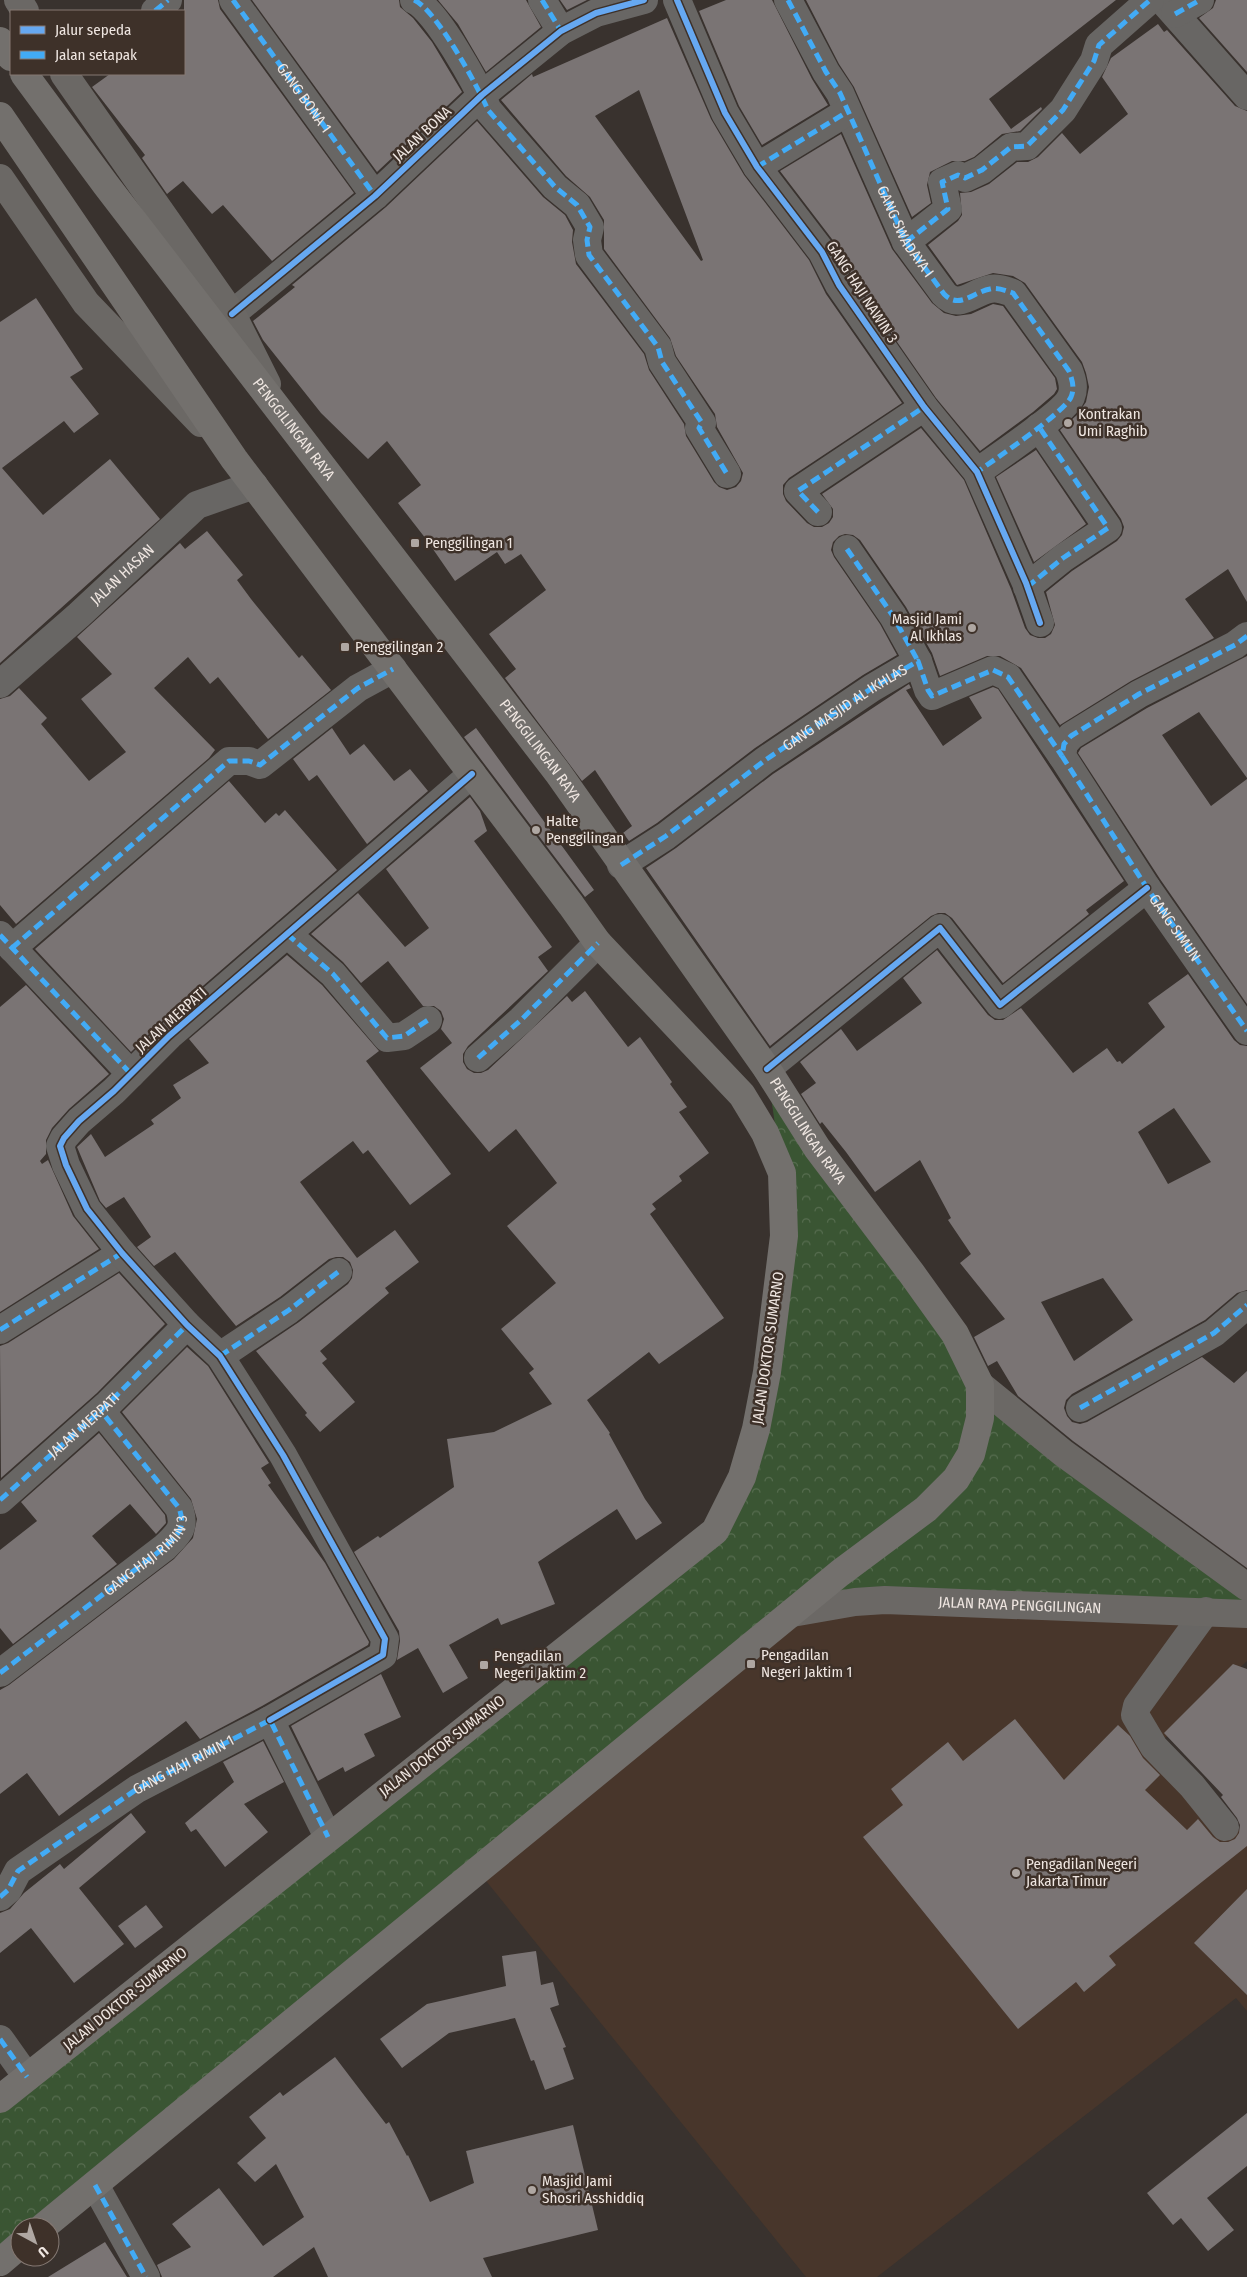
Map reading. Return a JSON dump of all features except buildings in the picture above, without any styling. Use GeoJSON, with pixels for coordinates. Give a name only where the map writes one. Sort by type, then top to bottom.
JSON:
{"type":"FeatureCollection","features":[{"type":"Feature","properties":{"kind":"main road"},"geometry":{"type":"LineString","coordinates":[[0,41],[10,56]]}},
{"type":"Feature","properties":{"kind":"main road","name":"PENGGILINGAN RAYA"},"geometry":{"type":"LineString","coordinates":[[25,75],[106,185],[558,773],[621,865],[767,1069],[816,1148],[955,1334],[980,1385]]}},
{"type":"Feature","properties":{"kind":"main road"},"geometry":{"type":"LineString","coordinates":[[0,116],[234,459],[598,943]]}},
{"type":"Feature","properties":{"kind":"main road","name":"JALAN DOKTOR SUMARNO"},"geometry":{"type":"LineString","coordinates":[[0,2098],[715,1531],[742,1477],[756,1430],[767,1372],[784,1236],[782,1173],[765,1133],[742,1095],[598,943]]}},
{"type":"Feature","properties":{"kind":"main road"},"geometry":{"type":"LineString","coordinates":[[55,2217],[792,1613],[880,1542],[926,1509],[956,1479],[972,1454],[980,1418],[980,1385]]}},
{"type":"Feature","properties":{"kind":"main road"},"geometry":{"type":"LineString","coordinates":[[0,2262],[10,2254]]}},
{"type":"Feature","properties":{"kind":"street"},"geometry":{"type":"LineString","coordinates":[[156,10],[168,0]]}},
{"type":"Feature","properties":{"kind":"street","name":"GANG BONA 1"},"geometry":{"type":"LineString","coordinates":[[233,0],[375,196]]}},
{"type":"Feature","properties":{"kind":"street"},"geometry":{"type":"LineString","coordinates":[[414,0],[433,15],[482,95],[488,110],[555,187],[577,205],[590,227],[587,240],[590,255],[658,347],[662,362],[702,423],[699,428],[727,474]]}},
{"type":"Feature","properties":{"kind":"street"},"geometry":{"type":"LineString","coordinates":[[542,0],[561,30]]}},
{"type":"Feature","properties":{"kind":"street","name":"JALAN BONA"},"geometry":{"type":"LineString","coordinates":[[232,314],[375,196],[482,95],[561,30],[596,13],[644,0]]}},
{"type":"Feature","properties":{"kind":"street","name":"GANG HAJI NAWIN 3"},"geometry":{"type":"LineString","coordinates":[[677,0],[726,113],[757,167],[822,252],[839,286],[924,407],[966,462],[976,472],[1027,587],[1040,623]]}},
{"type":"Feature","properties":{"kind":"street","name":"GANG SWADAYA I"},"geometry":{"type":"LineString","coordinates":[[788,0],[826,72],[840,93],[847,112],[878,174],[906,242],[950,301],[956,302],[971,298],[991,288],[1013,293],[1069,370],[1073,385],[1071,398],[1039,427]]}},
{"type":"Feature","properties":{"kind":"street"},"geometry":{"type":"LineString","coordinates":[[906,242],[948,208],[942,182],[958,175],[965,178],[982,170],[1011,147],[1027,146],[1063,110],[1094,61],[1099,45],[1150,0]]}},
{"type":"Feature","properties":{"kind":"street"},"geometry":{"type":"LineString","coordinates":[[1200,0],[1169,7],[1202,47],[1247,96]]}},
{"type":"Feature","properties":{"kind":"street"},"geometry":{"type":"LineString","coordinates":[[65,75],[232,314],[283,415]]}},
{"type":"Feature","properties":{"kind":"street"},"geometry":{"type":"LineString","coordinates":[[757,167],[847,112]]}},
{"type":"Feature","properties":{"kind":"street"},"geometry":{"type":"LineString","coordinates":[[0,178],[86,302],[234,459]]}},
{"type":"Feature","properties":{"kind":"street"},"geometry":{"type":"LineString","coordinates":[[818,512],[798,490],[924,407]]}},
{"type":"Feature","properties":{"kind":"street"},"geometry":{"type":"LineString","coordinates":[[976,472],[1039,427],[1108,528],[1063,558],[1027,587]]}},
{"type":"Feature","properties":{"kind":"street","name":"JALAN HASAN"},"geometry":{"type":"LineString","coordinates":[[0,684],[79,615],[197,505],[254,485]]}},
{"type":"Feature","properties":{"kind":"street"},"geometry":{"type":"LineString","coordinates":[[847,549],[893,616],[918,662]]}},
{"type":"Feature","properties":{"kind":"street"},"geometry":{"type":"LineString","coordinates":[[1067,764],[1064,744],[1071,736],[1139,694],[1235,646],[1247,636]]}},
{"type":"Feature","properties":{"kind":"street","name":"GANG MASJID AL IKHLAS"},"geometry":{"type":"LineString","coordinates":[[621,865],[666,836],[764,761],[872,688],[918,662],[932,696],[993,670],[1000,671],[1008,677],[1067,764]]}},
{"type":"Feature","properties":{"kind":"street"},"geometry":{"type":"LineString","coordinates":[[131,1074],[4,942],[228,761],[249,760],[260,765],[358,688],[393,669]]}},
{"type":"Feature","properties":{"kind":"street","name":"GANG SIMUN"},"geometry":{"type":"LineString","coordinates":[[1067,764],[1146,888],[1247,1031]]}},
{"type":"Feature","properties":{"kind":"street","name":"JALAN MERPATI"},"geometry":{"type":"LineString","coordinates":[[0,1500],[101,1411],[186,1325],[122,1254],[87,1209],[66,1165],[60,1146],[64,1138],[78,1121],[131,1074],[169,1036],[472,774]]}},
{"type":"Feature","properties":{"kind":"street"},"geometry":{"type":"LineString","coordinates":[[767,1069],[940,928],[1000,1005],[1146,888]]}},
{"type":"Feature","properties":{"kind":"street"},"geometry":{"type":"LineString","coordinates":[[287,934],[332,974],[388,1038],[404,1036],[428,1020]]}},
{"type":"Feature","properties":{"kind":"street"},"geometry":{"type":"LineString","coordinates":[[478,1058],[520,1020],[598,943]]}},
{"type":"Feature","properties":{"kind":"street"},"geometry":{"type":"LineString","coordinates":[[0,1330],[122,1254]]}},
{"type":"Feature","properties":{"kind":"street"},"geometry":{"type":"LineString","coordinates":[[186,1325],[220,1356],[289,1310],[338,1272]]}},
{"type":"Feature","properties":{"kind":"street"},"geometry":{"type":"LineString","coordinates":[[1080,1408],[1214,1333],[1247,1305]]}},
{"type":"Feature","properties":{"kind":"street","name":"GANG HAJI RIMIN 1"},"geometry":{"type":"LineString","coordinates":[[0,1897],[8,1890],[18,1871],[137,1788],[270,1720],[384,1655],[384,1638],[283,1455],[220,1356]]}},
{"type":"Feature","properties":{"kind":"street"},"geometry":{"type":"LineString","coordinates":[[980,1385],[1063,1453],[1247,1587]]}},
{"type":"Feature","properties":{"kind":"street","name":"GANG HAJI RIMIN 3"},"geometry":{"type":"LineString","coordinates":[[0,1673],[165,1547],[181,1529],[183,1520],[179,1508],[101,1411]]}},
{"type":"Feature","properties":{"kind":"street","name":"JALAN RAYA PENGGILINGAN"},"geometry":{"type":"LineString","coordinates":[[792,1613],[856,1602],[885,1600],[1247,1614]]}},
{"type":"Feature","properties":{"kind":"street"},"geometry":{"type":"LineString","coordinates":[[1206,1611],[1137,1706],[1135,1715],[1154,1747],[1192,1786],[1224,1826]]}},
{"type":"Feature","properties":{"kind":"street"},"geometry":{"type":"LineString","coordinates":[[270,1720],[328,1837]]}},
{"type":"Feature","properties":{"kind":"street"},"geometry":{"type":"LineString","coordinates":[[0,2039],[27,2077]]}},
{"type":"Feature","properties":{"kind":"street"},"geometry":{"type":"LineString","coordinates":[[95,2185],[146,2277]]}},
{"type":"Feature","properties":{"kind":"shaded area"},"geometry":{"type":"Polygon","coordinates":[[[792,1613],[1247,1616],[1247,1661],[1164,1739],[1247,1840],[1247,2011],[1236,1998],[877,2277],[806,2277],[478,1871],[792,1613]]]}},
{"type":"Feature","properties":{"kind":"green space"},"geometry":{"type":"Polygon","coordinates":[[[767,1069],[980,1385],[1247,1584],[1247,1616],[792,1613],[51,2217],[10,2217],[10,2251],[0,2259],[0,2099],[715,1531],[742,1476],[782,1173],[767,1069]]]}},
{"type":"Feature","properties":{"kind":"marked path"},"geometry":{"type":"LineString","coordinates":[[156,10],[168,0]]}},
{"type":"Feature","properties":{"kind":"marked path"},"geometry":{"type":"LineString","coordinates":[[233,0],[375,196]]}},
{"type":"Feature","properties":{"kind":"marked path"},"geometry":{"type":"LineString","coordinates":[[414,0],[423,6],[456,50],[488,110],[555,187],[577,205],[590,227],[587,240],[589,255],[658,347],[662,362],[702,423],[699,428],[727,474]]}},
{"type":"Feature","properties":{"kind":"marked path"},"geometry":{"type":"LineString","coordinates":[[542,0],[561,31]]}},
{"type":"Feature","properties":{"kind":"marked path"},"geometry":{"type":"LineString","coordinates":[[788,0],[826,72],[840,93],[906,242],[944,294],[950,299],[961,300],[993,289],[1013,293],[1069,371],[1073,390],[1066,404],[1028,436],[977,472]]}},
{"type":"Feature","properties":{"kind":"marked path"},"geometry":{"type":"LineString","coordinates":[[906,242],[948,209],[942,182],[958,175],[965,178],[982,170],[1011,147],[1027,146],[1063,110],[1094,61],[1099,45],[1150,0]]}},
{"type":"Feature","properties":{"kind":"marked path"},"geometry":{"type":"LineString","coordinates":[[1175,14],[1200,0]]}},
{"type":"Feature","properties":{"kind":"marked path"},"geometry":{"type":"LineString","coordinates":[[757,167],[847,112]]}},
{"type":"Feature","properties":{"kind":"marked path"},"geometry":{"type":"LineString","coordinates":[[818,512],[798,491],[924,407]]}},
{"type":"Feature","properties":{"kind":"marked path"},"geometry":{"type":"LineString","coordinates":[[1027,587],[1063,558],[1108,528],[1039,427]]}},
{"type":"Feature","properties":{"kind":"marked path"},"geometry":{"type":"LineString","coordinates":[[847,549],[893,616],[918,661]]}},
{"type":"Feature","properties":{"kind":"marked path"},"geometry":{"type":"LineString","coordinates":[[1247,636],[1235,645],[1139,694],[1071,736],[1064,744],[1062,756],[1147,888],[1247,1031]]}},
{"type":"Feature","properties":{"kind":"marked path"},"geometry":{"type":"LineString","coordinates":[[621,865],[666,836],[764,761],[872,688],[918,661],[932,696],[993,670],[1008,677],[1062,756]]}},
{"type":"Feature","properties":{"kind":"marked path"},"geometry":{"type":"LineString","coordinates":[[12,948],[229,761],[249,761],[260,765],[358,688],[393,669]]}},
{"type":"Feature","properties":{"kind":"marked path"},"geometry":{"type":"LineString","coordinates":[[287,934],[333,974],[387,1038],[404,1036],[428,1020]]}},
{"type":"Feature","properties":{"kind":"marked path"},"geometry":{"type":"LineString","coordinates":[[0,935],[131,1074]]}},
{"type":"Feature","properties":{"kind":"marked path"},"geometry":{"type":"LineString","coordinates":[[478,1058],[521,1020],[598,943]]}},
{"type":"Feature","properties":{"kind":"marked path"},"geometry":{"type":"LineString","coordinates":[[0,1330],[122,1253]]}},
{"type":"Feature","properties":{"kind":"marked path"},"geometry":{"type":"LineString","coordinates":[[220,1356],[289,1310],[338,1272]]}},
{"type":"Feature","properties":{"kind":"marked path"},"geometry":{"type":"LineString","coordinates":[[1080,1408],[1214,1333],[1247,1305]]}},
{"type":"Feature","properties":{"kind":"marked path"},"geometry":{"type":"LineString","coordinates":[[0,1500],[108,1404],[187,1325]]}},
{"type":"Feature","properties":{"kind":"marked path"},"geometry":{"type":"LineString","coordinates":[[0,1673],[165,1547],[180,1530],[182,1521],[179,1508],[101,1411]]}},
{"type":"Feature","properties":{"kind":"marked path"},"geometry":{"type":"LineString","coordinates":[[0,1897],[8,1890],[18,1871],[137,1789],[270,1720],[328,1837]]}},
{"type":"Feature","properties":{"kind":"marked path"},"geometry":{"type":"LineString","coordinates":[[0,2039],[27,2077]]}},
{"type":"Feature","properties":{"kind":"marked path"},"geometry":{"type":"LineString","coordinates":[[95,2185],[146,2277]]}},
{"type":"Feature","properties":{"kind":"cycle path"},"geometry":{"type":"LineString","coordinates":[[232,314],[375,196],[482,95],[561,31],[596,13],[644,0]]}},
{"type":"Feature","properties":{"kind":"cycle path"},"geometry":{"type":"LineString","coordinates":[[677,0],[725,113],[757,167],[822,252],[839,285],[924,407],[977,472],[1026,583],[1040,623]]}},
{"type":"Feature","properties":{"kind":"cycle path"},"geometry":{"type":"LineString","coordinates":[[270,1720],[383,1655],[385,1639],[283,1455],[220,1356],[187,1325],[122,1253],[87,1209],[66,1165],[60,1146],[64,1138],[79,1121],[114,1091],[169,1036],[472,774]]}},
{"type":"Feature","properties":{"kind":"cycle path"},"geometry":{"type":"LineString","coordinates":[[767,1069],[940,928],[1000,1005],[1147,888]]}},
{"type":"Feature","properties":{"kind":"place","name":"Kontrakan Umi Raghib"},"geometry":{"type":"Point","coordinates":[1068,423]}},
{"type":"Feature","properties":{"kind":"place","name":"Penggilingan 1"},"geometry":{"type":"Point","coordinates":[415,543]}},
{"type":"Feature","properties":{"kind":"place","name":"Masjid Jami Al Ikhlas"},"geometry":{"type":"Point","coordinates":[972,628]}},
{"type":"Feature","properties":{"kind":"place","name":"Penggilingan 2"},"geometry":{"type":"Point","coordinates":[345,647]}},
{"type":"Feature","properties":{"kind":"place","name":"Halte Penggilingan"},"geometry":{"type":"Point","coordinates":[536,830]}},
{"type":"Feature","properties":{"kind":"place","name":"Pengadilan Negeri Jaktim 1"},"geometry":{"type":"Point","coordinates":[751,1664]}},
{"type":"Feature","properties":{"kind":"place","name":"Pengadilan Negeri Jaktim 2"},"geometry":{"type":"Point","coordinates":[484,1665]}},
{"type":"Feature","properties":{"kind":"place","name":"Pengadilan Negeri Jakarta Timur"},"geometry":{"type":"Point","coordinates":[1016,1873]}},
{"type":"Feature","properties":{"kind":"place","name":"Masjid Jami Shosri Asshiddiq"},"geometry":{"type":"Point","coordinates":[532,2190]}}]}
